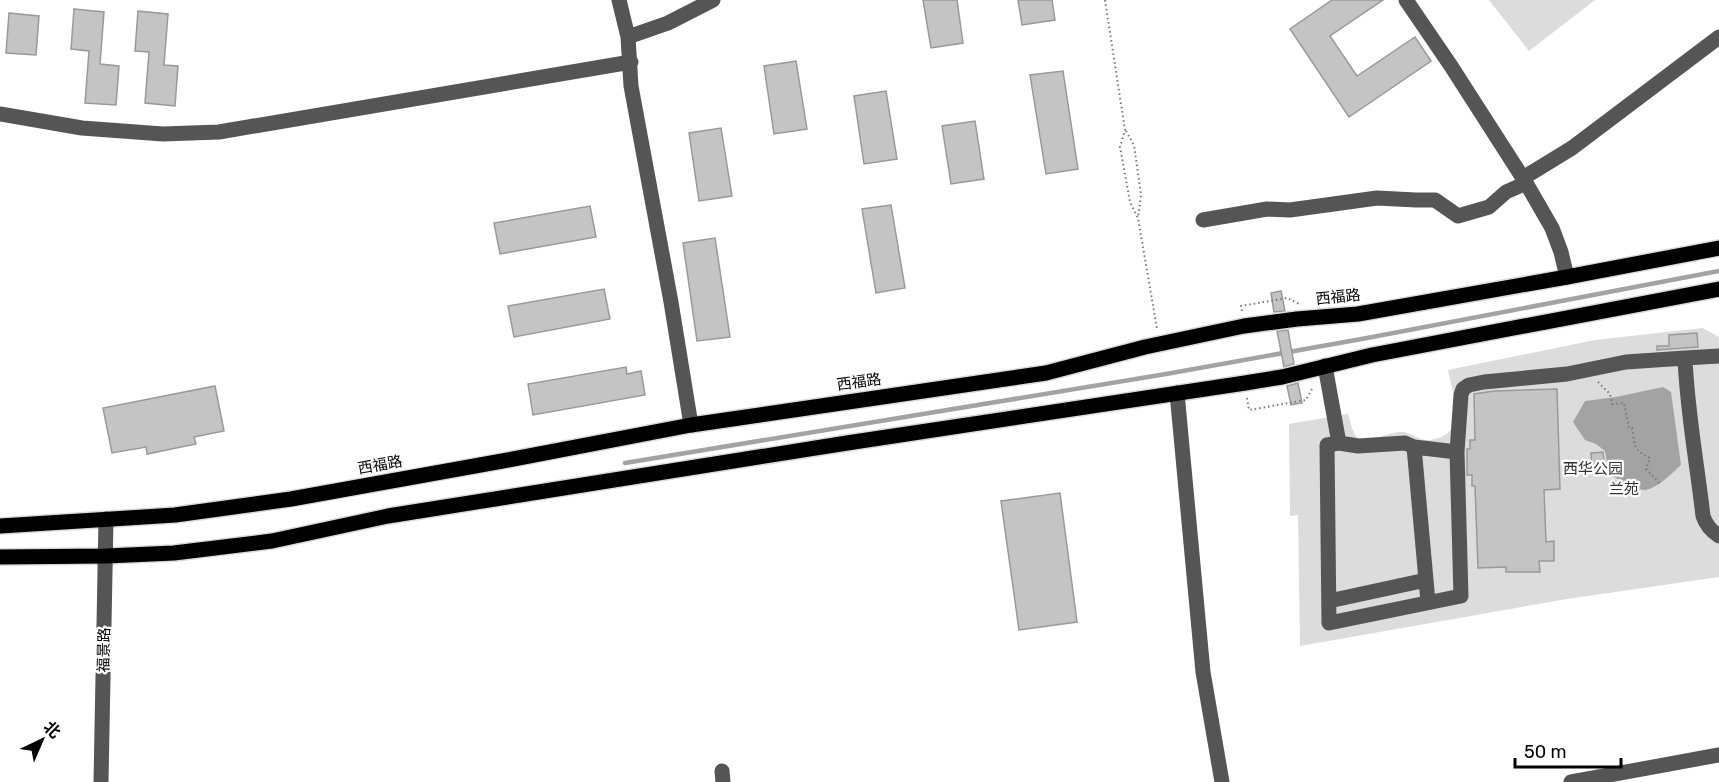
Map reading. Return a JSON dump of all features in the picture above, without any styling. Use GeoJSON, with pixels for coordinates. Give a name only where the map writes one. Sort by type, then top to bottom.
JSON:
{"type":"FeatureCollection","features":[{"type":"Feature","properties":{"kind":"main road","name":"西福路"},"geometry":{"type":"LineString","coordinates":[[0,526],[175,515],[291,499],[691,425],[1046,373],[1159,344],[1244,326],[1358,314],[1567,278],[1719,248]]}},
{"type":"Feature","properties":{"kind":"main road"},"geometry":{"type":"LineString","coordinates":[[0,557],[174,553],[272,540],[388,516],[1282,377],[1395,350],[1719,289]]}},
{"type":"Feature","properties":{"kind":"street"},"geometry":{"type":"LineString","coordinates":[[619,0],[628,37],[631,86],[691,425]]}},
{"type":"Feature","properties":{"kind":"street"},"geometry":{"type":"LineString","coordinates":[[628,37],[668,23],[713,0]]}},
{"type":"Feature","properties":{"kind":"street"},"geometry":{"type":"LineString","coordinates":[[1406,0],[1525,180],[1552,228],[1567,278]]}},
{"type":"Feature","properties":{"kind":"street"},"geometry":{"type":"LineString","coordinates":[[1203,220],[1267,209],[1290,210],[1377,198],[1435,200],[1458,216],[1489,207],[1506,192],[1572,148],[1719,36]]}},
{"type":"Feature","properties":{"kind":"street"},"geometry":{"type":"LineString","coordinates":[[0,114],[82,128],[163,134],[219,132],[631,62]]}},
{"type":"Feature","properties":{"kind":"street"},"geometry":{"type":"LineString","coordinates":[[1457,452],[1414,447],[1405,443],[1327,445],[1329,623],[1461,596],[1457,452],[1463,389],[1469,385],[1484,382],[1567,374],[1596,375],[1626,362],[1719,356]]}},
{"type":"Feature","properties":{"kind":"street"},"geometry":{"type":"LineString","coordinates":[[1685,358],[1695,505],[1712,532],[1719,536]]}},
{"type":"Feature","properties":{"kind":"street"},"geometry":{"type":"LineString","coordinates":[[1325,366],[1339,443]]}},
{"type":"Feature","properties":{"kind":"street"},"geometry":{"type":"LineString","coordinates":[[1177,393],[1203,672],[1222,782]]}},
{"type":"Feature","properties":{"kind":"street"},"geometry":{"type":"LineString","coordinates":[[1414,447],[1428,602]]}},
{"type":"Feature","properties":{"kind":"street","name":"福景路"},"geometry":{"type":"LineString","coordinates":[[101,782],[106,519]]}},
{"type":"Feature","properties":{"kind":"street"},"geometry":{"type":"LineString","coordinates":[[1329,601],[1426,580]]}},
{"type":"Feature","properties":{"kind":"street"},"geometry":{"type":"LineString","coordinates":[[1571,782],[1719,755]]}},
{"type":"Feature","properties":{"kind":"path"},"geometry":{"type":"LineString","coordinates":[[1105,0],[1125,130],[1134,145],[1141,195],[1138,218],[1159,344]]}},
{"type":"Feature","properties":{"kind":"path"},"geometry":{"type":"LineString","coordinates":[[1125,130],[1120,147],[1130,202],[1138,218]]}},
{"type":"Feature","properties":{"kind":"path"},"geometry":{"type":"LineString","coordinates":[[1241,306],[1287,298]]}},
{"type":"Feature","properties":{"kind":"path"},"geometry":{"type":"LineString","coordinates":[[1596,375],[1610,394],[1612,404],[1624,403],[1629,428],[1632,428],[1635,448],[1650,458],[1646,469],[1661,485]]}},
{"type":"Feature","properties":{"kind":"path"},"geometry":{"type":"LineString","coordinates":[[1249,410],[1306,400]]}},
{"type":"Feature","properties":{"kind":"green space"},"geometry":{"type":"Polygon","coordinates":[[[1489,0],[1595,0],[1529,51],[1489,0]]]}},
{"type":"Feature","properties":{"kind":"green space","name":"西华公园"},"geometry":{"type":"Polygon","coordinates":[[[1703,328],[1719,337],[1719,577],[1567,599],[1300,646],[1298,515],[1290,516],[1289,424],[1348,414],[1353,431],[1360,439],[1369,440],[1400,432],[1424,440],[1432,440],[1447,434],[1456,421],[1456,407],[1448,370],[1595,340],[1703,328]]]}},
{"type":"Feature","properties":{"kind":"shaded area"},"geometry":{"type":"Polygon","coordinates":[[[1663,387],[1671,392],[1681,465],[1655,487],[1645,490],[1609,474],[1605,451],[1585,440],[1573,422],[1585,401],[1663,387]]]}},
{"type":"Feature","properties":{"kind":"building"},"geometry":{"type":"Polygon","coordinates":[[[923,0],[957,0],[963,43],[931,48],[923,0]]]}},
{"type":"Feature","properties":{"kind":"building"},"geometry":{"type":"Polygon","coordinates":[[[1018,0],[1052,0],[1055,20],[1022,25],[1018,0]]]}},
{"type":"Feature","properties":{"kind":"building"},"geometry":{"type":"Polygon","coordinates":[[[1332,0],[1383,0],[1330,36],[1357,76],[1415,37],[1431,61],[1349,117],[1290,29],[1332,0]]]}},
{"type":"Feature","properties":{"kind":"building"},"geometry":{"type":"Polygon","coordinates":[[[74,9],[104,12],[100,64],[119,66],[116,105],[85,103],[89,51],[71,49],[74,9]]]}},
{"type":"Feature","properties":{"kind":"building"},"geometry":{"type":"Polygon","coordinates":[[[138,11],[168,14],[164,65],[178,66],[175,106],[145,103],[149,52],[135,51],[138,11]]]}},
{"type":"Feature","properties":{"kind":"building"},"geometry":{"type":"Polygon","coordinates":[[[9,13],[39,16],[36,55],[6,53],[9,13]]]}},
{"type":"Feature","properties":{"kind":"building"},"geometry":{"type":"Polygon","coordinates":[[[796,61],[807,129],[774,134],[764,66],[796,61]]]}},
{"type":"Feature","properties":{"kind":"building"},"geometry":{"type":"Polygon","coordinates":[[[1063,71],[1078,169],[1046,174],[1030,75],[1063,71]]]}},
{"type":"Feature","properties":{"kind":"building"},"geometry":{"type":"Polygon","coordinates":[[[886,91],[897,159],[864,164],[854,96],[886,91]]]}},
{"type":"Feature","properties":{"kind":"building"},"geometry":{"type":"Polygon","coordinates":[[[975,121],[984,179],[951,184],[942,126],[975,121]]]}},
{"type":"Feature","properties":{"kind":"building"},"geometry":{"type":"Polygon","coordinates":[[[721,128],[732,196],[699,201],[689,133],[721,128]]]}},
{"type":"Feature","properties":{"kind":"building"},"geometry":{"type":"Polygon","coordinates":[[[891,205],[905,288],[876,293],[862,209],[891,205]]]}},
{"type":"Feature","properties":{"kind":"building"},"geometry":{"type":"Polygon","coordinates":[[[590,206],[596,237],[500,254],[494,223],[590,206]]]}},
{"type":"Feature","properties":{"kind":"building"},"geometry":{"type":"Polygon","coordinates":[[[715,238],[730,337],[697,341],[683,243],[715,238]]]}},
{"type":"Feature","properties":{"kind":"building"},"geometry":{"type":"Polygon","coordinates":[[[604,289],[610,319],[514,337],[508,306],[604,289]]]}},
{"type":"Feature","properties":{"kind":"building"},"geometry":{"type":"Polygon","coordinates":[[[1281,291],[1285,311],[1274,312],[1271,293],[1281,291]]]}},
{"type":"Feature","properties":{"kind":"building"},"geometry":{"type":"Polygon","coordinates":[[[1288,330],[1294,364],[1284,367],[1277,331],[1288,330]]]}},
{"type":"Feature","properties":{"kind":"building"},"geometry":{"type":"Polygon","coordinates":[[[1697,333],[1698,347],[1657,350],[1657,346],[1669,346],[1669,335],[1697,333]]]}},
{"type":"Feature","properties":{"kind":"building"},"geometry":{"type":"Polygon","coordinates":[[[626,367],[627,374],[641,371],[645,395],[533,415],[528,384],[626,367]]]}},
{"type":"Feature","properties":{"kind":"building"},"geometry":{"type":"Polygon","coordinates":[[[1298,383],[1302,403],[1291,405],[1287,386],[1298,383]]]}},
{"type":"Feature","properties":{"kind":"building"},"geometry":{"type":"Polygon","coordinates":[[[215,386],[224,431],[194,437],[196,444],[147,454],[146,447],[112,453],[103,408],[215,386]]]}},
{"type":"Feature","properties":{"kind":"building"},"geometry":{"type":"Polygon","coordinates":[[[1557,389],[1560,489],[1544,490],[1546,542],[1554,541],[1554,561],[1539,561],[1540,572],[1506,572],[1506,567],[1478,568],[1475,486],[1472,486],[1472,475],[1467,475],[1467,449],[1470,449],[1470,440],[1475,440],[1474,394],[1557,389]]]}},
{"type":"Feature","properties":{"kind":"building"},"geometry":{"type":"Polygon","coordinates":[[[1603,452],[1605,472],[1592,473],[1591,453],[1603,452]]]}},
{"type":"Feature","properties":{"kind":"building"},"geometry":{"type":"Polygon","coordinates":[[[1060,493],[1077,622],[1019,630],[1001,501],[1060,493]]]}},
{"type":"Feature","properties":{"kind":"waterway"},"geometry":{"type":"LineString","coordinates":[[625,463],[1166,374],[1719,271]]}},
{"type":"Feature","properties":{"kind":"park label","name":"兰苑"},"geometry":{"type":"Point","coordinates":[1624,489]}}]}
